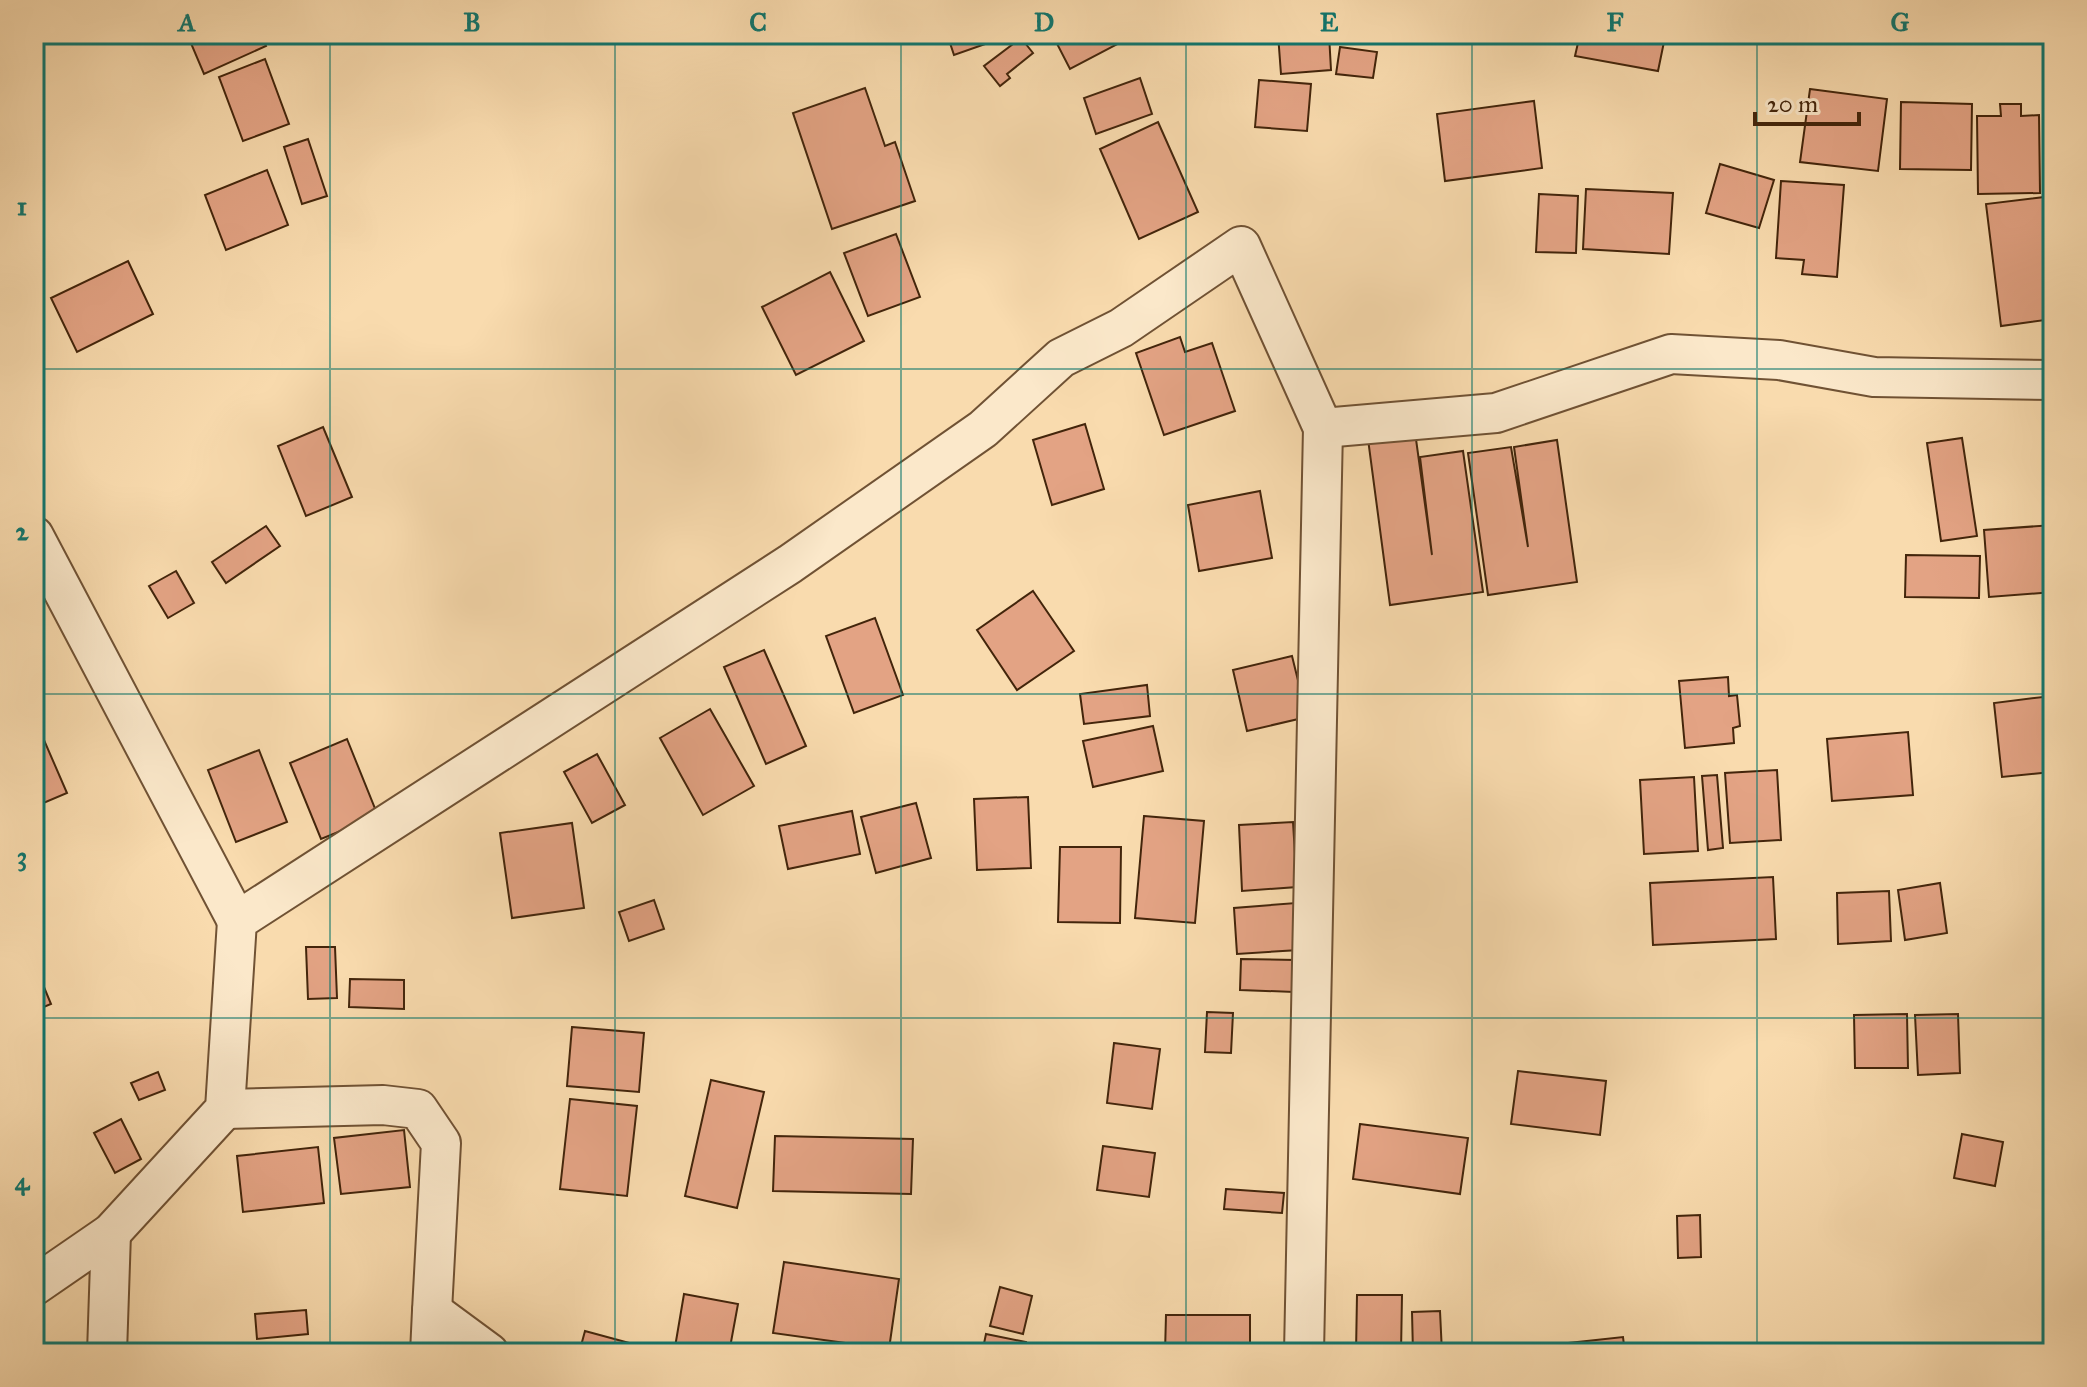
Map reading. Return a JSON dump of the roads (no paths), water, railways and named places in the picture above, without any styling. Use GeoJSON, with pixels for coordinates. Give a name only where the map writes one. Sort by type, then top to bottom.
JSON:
{"type":"FeatureCollection","features":[{"type":"Feature","properties":{"kind":"street"},"geometry":{"type":"LineString","coordinates":[[237,921],[790,564],[983,429],[1061,358],[1121,328],[1241,246],[1323,428],[1304,1353]]}},
{"type":"Feature","properties":{"kind":"street"},"geometry":{"type":"LineString","coordinates":[[1323,428],[1496,413],[1671,354],[1779,360],[1874,377],[2053,380]]}},
{"type":"Feature","properties":{"kind":"street"},"geometry":{"type":"LineString","coordinates":[[34,536],[237,921],[225,1109],[111,1233],[34,1286]]}},
{"type":"Feature","properties":{"kind":"street"},"geometry":{"type":"LineString","coordinates":[[225,1109],[383,1105],[418,1109],[441,1143],[430,1353]]}},
{"type":"Feature","properties":{"kind":"street"},"geometry":{"type":"LineString","coordinates":[[107,1353],[111,1233]]}},
{"type":"Feature","properties":{"kind":"street"},"geometry":{"type":"LineString","coordinates":[[432,1311],[489,1353]]}}]}
